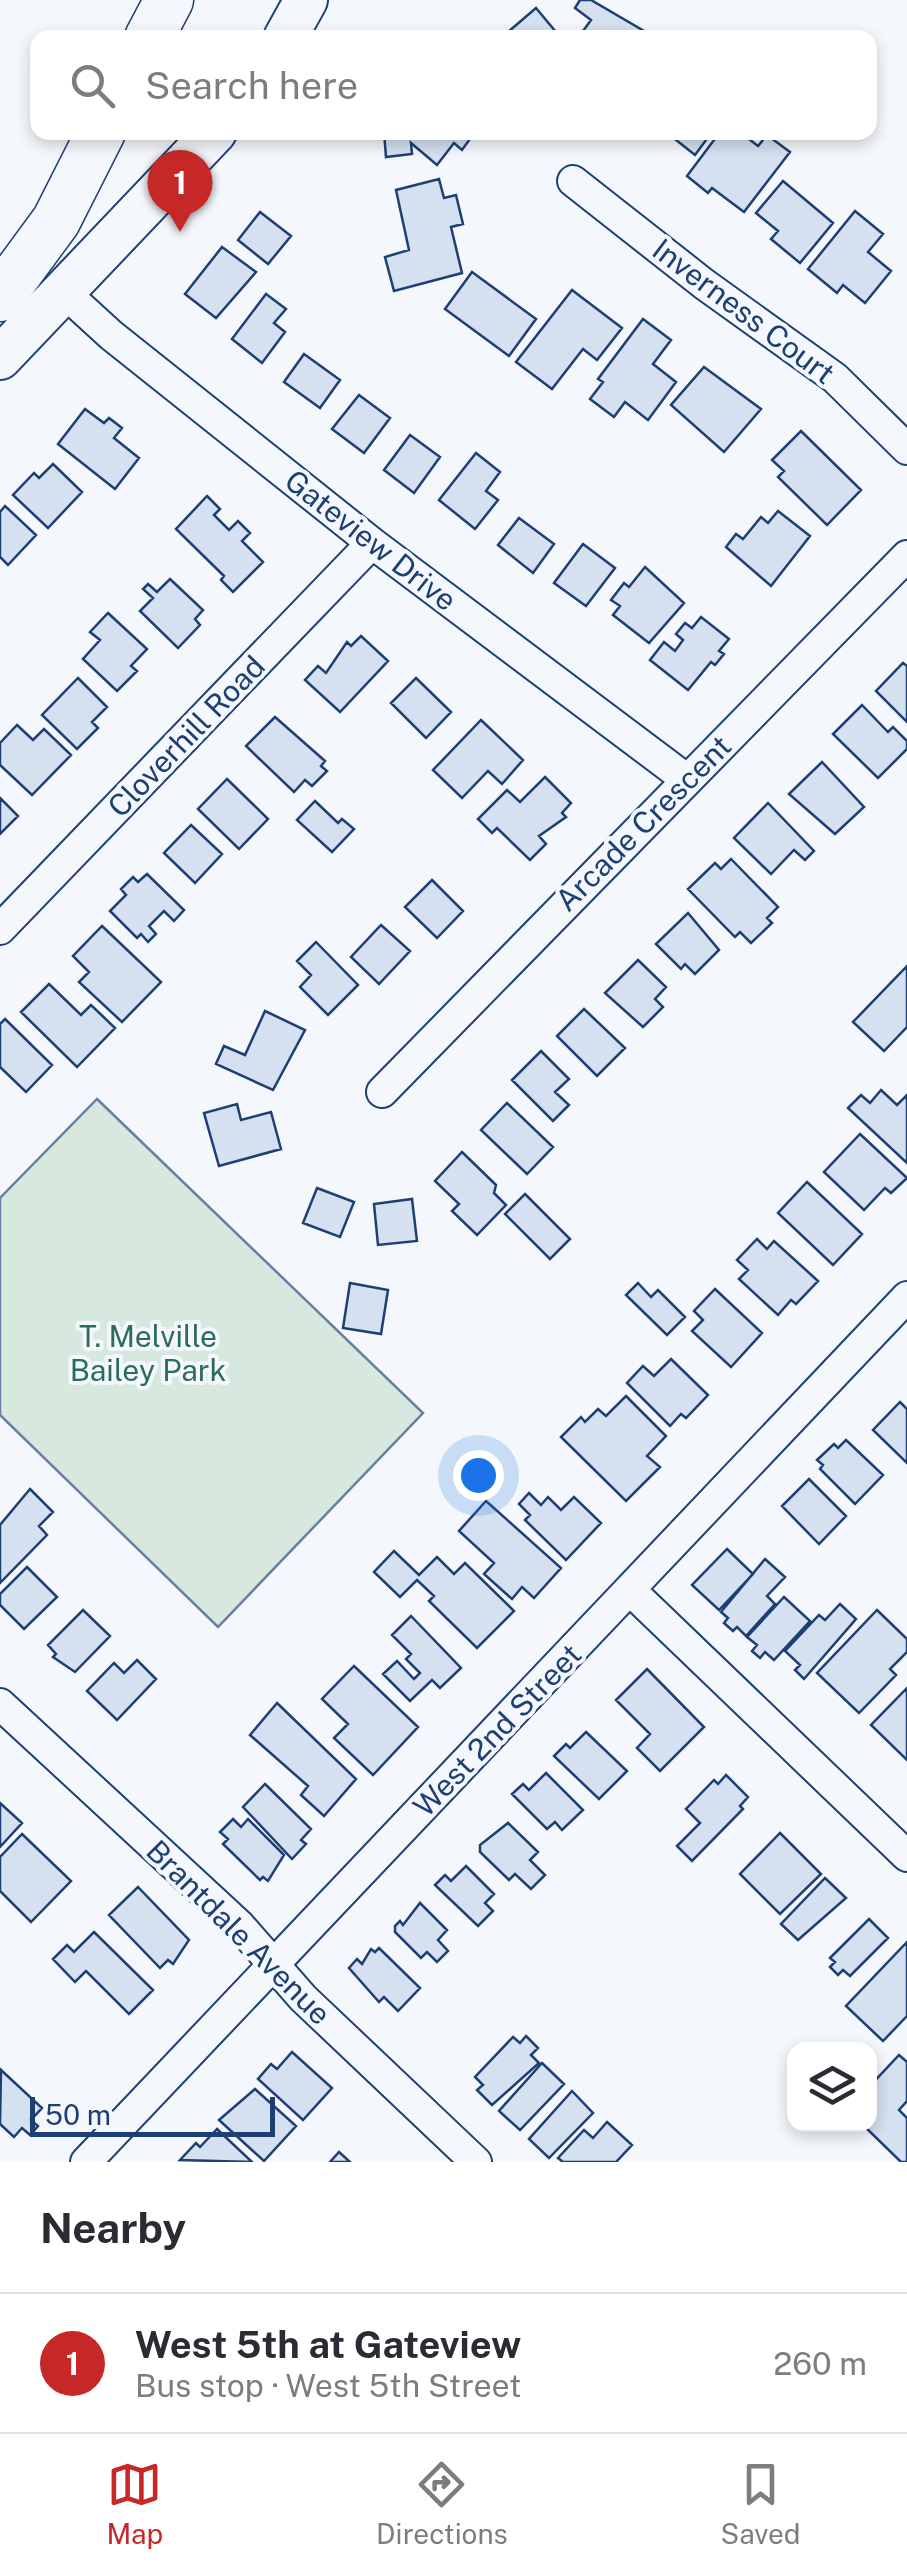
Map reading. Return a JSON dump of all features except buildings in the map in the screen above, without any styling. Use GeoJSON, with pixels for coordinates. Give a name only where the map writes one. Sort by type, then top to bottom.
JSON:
{"type":"FeatureCollection","features":[{"type":"Feature","properties":{"kind":"main road"},"geometry":{"type":"LineString","coordinates":[[153,30],[169,0]]}},
{"type":"Feature","properties":{"kind":"main road"},"geometry":{"type":"LineString","coordinates":[[289,30],[306,0]]}},
{"type":"Feature","properties":{"kind":"main road"},"geometry":{"type":"LineString","coordinates":[[0,297],[56,220],[97,140]]}},
{"type":"Feature","properties":{"kind":"main road"},"geometry":{"type":"LineString","coordinates":[[0,358],[207,140]]}},
{"type":"Feature","properties":{"kind":"street","name":"Inverness Court"},"geometry":{"type":"LineString","coordinates":[[573,181],[704,284],[835,378],[907,448]]}},
{"type":"Feature","properties":{"kind":"street","name":"Gateview Drive"},"geometry":{"type":"LineString","coordinates":[[64,292],[110,335],[372,542],[686,779]]}},
{"type":"Feature","properties":{"kind":"street","name":"Cloverhill Road"},"geometry":{"type":"LineString","coordinates":[[0,929],[372,542]]}},
{"type":"Feature","properties":{"kind":"street","name":"Arcade Crescent"},"geometry":{"type":"LineString","coordinates":[[382,1092],[907,556]]}},
{"type":"Feature","properties":{"kind":"street","name":"West 2nd Street"},"geometry":{"type":"LineString","coordinates":[[86,2162],[907,1297]]}},
{"type":"Feature","properties":{"kind":"street"},"geometry":{"type":"LineString","coordinates":[[630,1590],[907,1856]]}},
{"type":"Feature","properties":{"kind":"street","name":"Brantdale Avenue"},"geometry":{"type":"LineString","coordinates":[[0,1704],[239,1925],[271,1966],[476,2162]]}},
{"type":"Feature","properties":{"kind":"green space","name":"T. Melville Bailey Park"},"geometry":{"type":"Polygon","coordinates":[[[97,1099],[423,1413],[218,1627],[0,1415],[0,1198],[97,1099]]]}},
{"type":"Feature","properties":{"kind":"place","name":"West 5th at Gateview"},"geometry":{"type":"Point","coordinates":[180,232]}}]}
